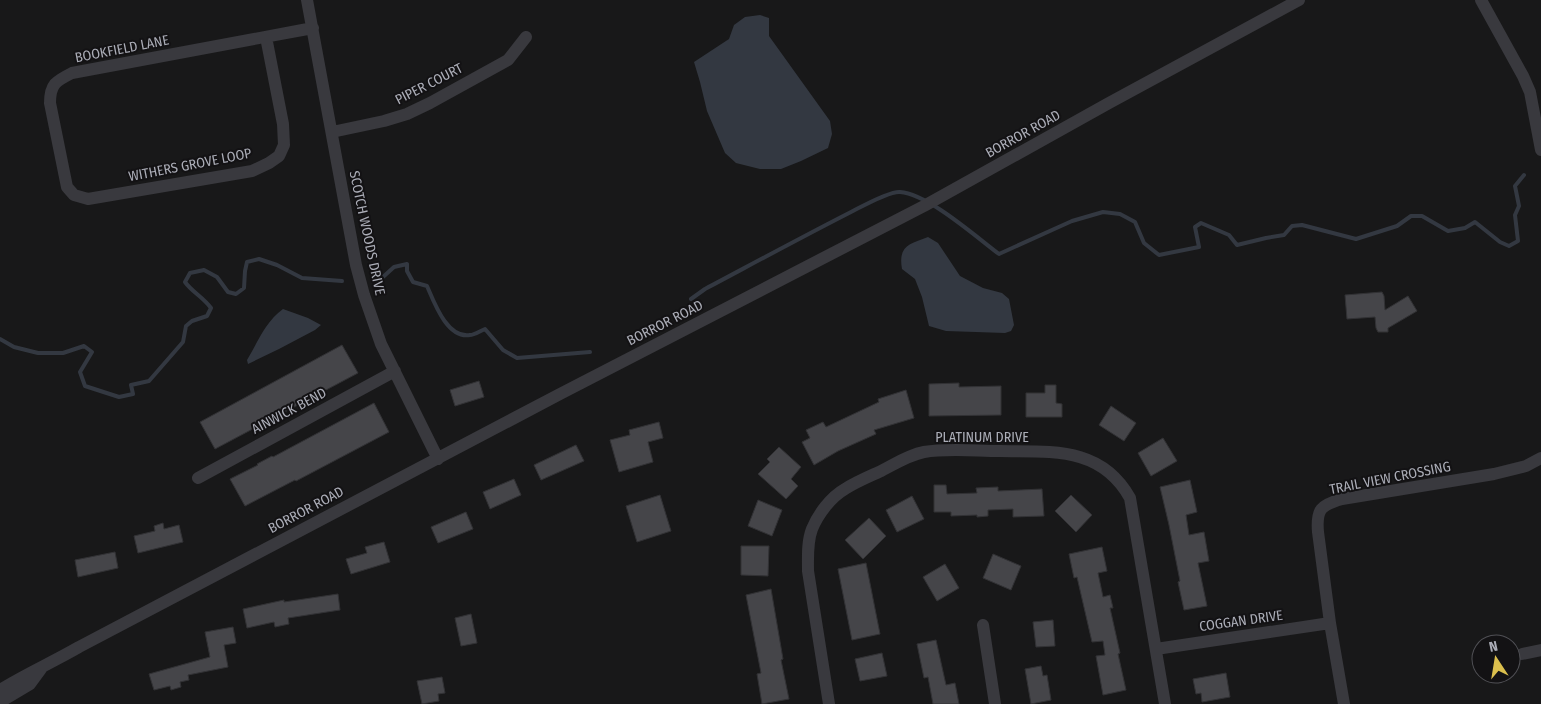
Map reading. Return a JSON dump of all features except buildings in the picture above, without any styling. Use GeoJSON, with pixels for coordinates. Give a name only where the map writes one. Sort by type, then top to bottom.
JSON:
{"type":"FeatureCollection","features":[{"type":"Feature","properties":{"kind":"street","name":"SCOTCH WOODS DRIVE"},"geometry":{"type":"LineString","coordinates":[[307,0],[356,265],[373,323],[438,459]]}},
{"type":"Feature","properties":{"kind":"street","name":"BORROR ROAD"},"geometry":{"type":"LineString","coordinates":[[0,690],[22,676],[43,667],[79,646],[609,368],[930,203],[1298,0]]}},
{"type":"Feature","properties":{"kind":"street"},"geometry":{"type":"LineString","coordinates":[[1481,0],[1530,92],[1541,150]]}},
{"type":"Feature","properties":{"kind":"street","name":"BOOKFIELD LANE"},"geometry":{"type":"LineString","coordinates":[[74,195],[67,187],[50,103],[50,90],[57,81],[72,73],[313,28]]}},
{"type":"Feature","properties":{"kind":"street","name":"WITHERS GROVE LOOP"},"geometry":{"type":"LineString","coordinates":[[74,195],[88,199],[252,170],[269,163],[278,156],[284,145],[283,124],[266,37]]}},
{"type":"Feature","properties":{"kind":"street","name":"PIPER COURT"},"geometry":{"type":"LineString","coordinates":[[332,132],[384,121],[407,114],[430,103],[508,60],[526,37]]}},
{"type":"Feature","properties":{"kind":"street","name":"AINWICK BEND"},"geometry":{"type":"LineString","coordinates":[[198,478],[395,371]]}},
{"type":"Feature","properties":{"kind":"street","name":"PLATINUM DRIVE"},"geometry":{"type":"LineString","coordinates":[[828,704],[808,571],[808,552],[812,530],[827,505],[844,489],[910,456],[924,452],[973,451],[1054,452],[1077,456],[1095,462],[1119,481],[1130,498],[1165,704]]}},
{"type":"Feature","properties":{"kind":"street","name":"TRAIL VIEW CROSSING"},"geometry":{"type":"LineString","coordinates":[[1344,704],[1330,623],[1318,532],[1317,519],[1320,509],[1329,503],[1342,499],[1494,474],[1526,466],[1541,458]]}},
{"type":"Feature","properties":{"kind":"street","name":"COGGAN DRIVE"},"geometry":{"type":"LineString","coordinates":[[1156,649],[1330,623]]}},
{"type":"Feature","properties":{"kind":"street"},"geometry":{"type":"LineString","coordinates":[[982,625],[995,704]]}},
{"type":"Feature","properties":{"kind":"street"},"geometry":{"type":"LineString","coordinates":[[1522,654],[1541,650]]}},
{"type":"Feature","properties":{"kind":"street","name":"BORROR ROAD"},"geometry":{"type":"LineString","coordinates":[[0,702],[30,684],[43,667]]}},
{"type":"Feature","properties":{"kind":"shaded area"},"geometry":{"type":"Polygon","coordinates":[[[760,15],[769,18],[769,36],[830,121],[832,134],[828,148],[781,169],[760,169],[736,163],[725,153],[707,111],[694,62],[729,39],[734,25],[745,17],[760,15]]]}},
{"type":"Feature","properties":{"kind":"shaded area"},"geometry":{"type":"Polygon","coordinates":[[[928,237],[938,243],[960,276],[983,288],[1002,293],[1009,299],[1014,325],[1011,331],[1005,333],[946,331],[929,326],[922,297],[915,279],[902,269],[901,261],[906,247],[928,237]]]}},
{"type":"Feature","properties":{"kind":"shaded area"},"geometry":{"type":"Polygon","coordinates":[[[283,309],[321,325],[315,330],[248,364],[247,360],[262,333],[271,320],[283,309]]]}},
{"type":"Feature","properties":{"kind":"waterway"},"geometry":{"type":"LineString","coordinates":[[691,299],[705,289],[814,231],[895,192],[911,194],[924,200],[965,227],[999,254],[1072,221],[1103,212],[1120,214],[1135,222],[1144,243],[1159,255],[1199,247],[1195,227],[1201,223],[1229,235],[1237,245],[1284,235],[1292,226],[1302,225],[1356,239],[1397,226],[1411,216],[1422,216],[1448,231],[1465,228],[1475,222],[1500,242],[1509,246],[1518,241],[1515,215],[1519,206],[1515,186],[1524,175]]}},
{"type":"Feature","properties":{"kind":"waterway"},"geometry":{"type":"LineString","coordinates":[[0,339],[14,347],[38,353],[63,353],[84,346],[92,352],[80,372],[85,386],[119,397],[133,394],[131,385],[149,381],[183,342],[186,326],[192,321],[207,316],[211,308],[185,282],[190,273],[204,270],[217,277],[228,292],[236,294],[244,288],[247,262],[259,259],[277,265],[302,278],[342,281]]}},
{"type":"Feature","properties":{"kind":"waterway"},"geometry":{"type":"LineString","coordinates":[[383,277],[394,267],[407,264],[407,271],[413,282],[427,286],[442,318],[455,331],[462,335],[470,335],[485,329],[503,350],[517,358],[590,352]]}}]}
